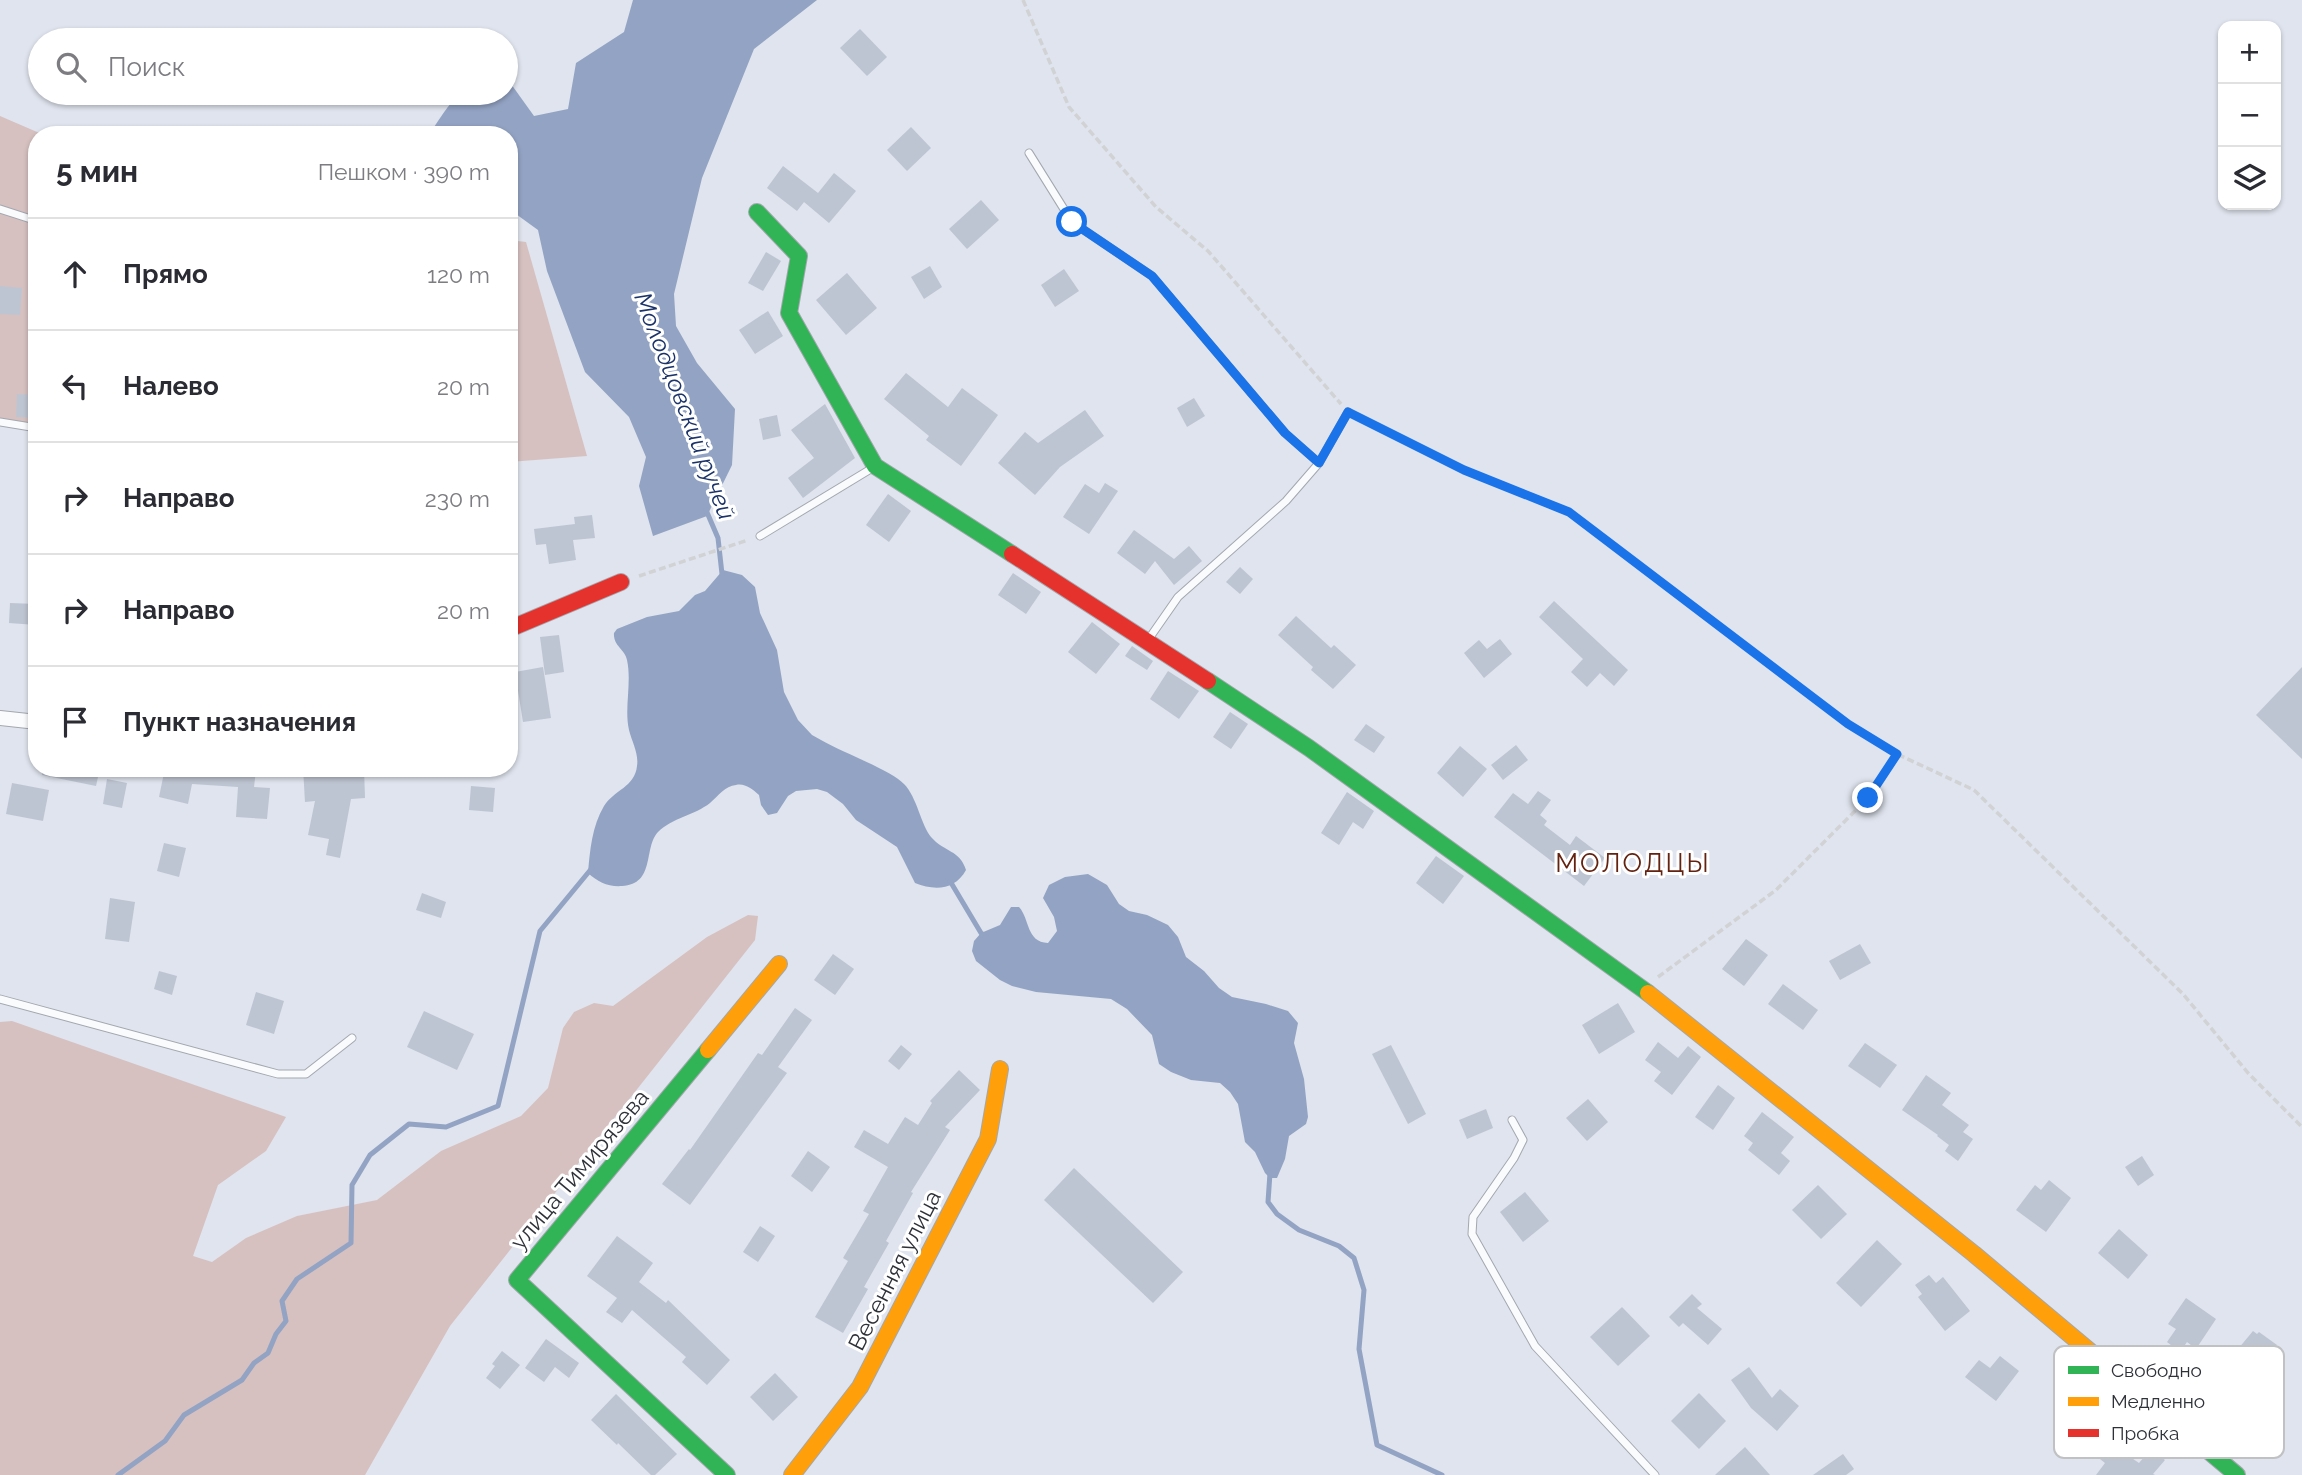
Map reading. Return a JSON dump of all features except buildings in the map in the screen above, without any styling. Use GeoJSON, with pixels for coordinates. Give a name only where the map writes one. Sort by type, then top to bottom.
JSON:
{"type":"FeatureCollection","features":[{"type":"Feature","properties":{"kind":"street"},"geometry":{"type":"LineString","coordinates":[[757,212],[799,256],[789,313],[875,466],[1308,748],[1643,989],[1973,1254],[2083,1346]]}},
{"type":"Feature","properties":{"kind":"street"},"geometry":{"type":"LineString","coordinates":[[518,625],[621,582]]}},
{"type":"Feature","properties":{"kind":"street"},"geometry":{"type":"LineString","coordinates":[[0,718],[28,721]]}},
{"type":"Feature","properties":{"kind":"street","name":"улица Тимирязева"},"geometry":{"type":"LineString","coordinates":[[727,1475],[517,1280],[779,964]]}},
{"type":"Feature","properties":{"kind":"street","name":"Весенняя улица"},"geometry":{"type":"LineString","coordinates":[[792,1475],[860,1387],[988,1139],[1000,1069]]}},
{"type":"Feature","properties":{"kind":"street"},"geometry":{"type":"LineString","coordinates":[[2217,1458],[2237,1475]]}},
{"type":"Feature","properties":{"kind":"lane"},"geometry":{"type":"LineString","coordinates":[[1029,153],[1072,222],[1152,276],[1285,433],[1319,463]]}},
{"type":"Feature","properties":{"kind":"lane"},"geometry":{"type":"LineString","coordinates":[[0,209],[28,217]]}},
{"type":"Feature","properties":{"kind":"lane"},"geometry":{"type":"LineString","coordinates":[[1147,641],[1178,597],[1286,502],[1319,463],[1348,412]]}},
{"type":"Feature","properties":{"kind":"lane"},"geometry":{"type":"LineString","coordinates":[[0,422],[28,427]]}},
{"type":"Feature","properties":{"kind":"lane"},"geometry":{"type":"LineString","coordinates":[[760,536],[875,466]]}},
{"type":"Feature","properties":{"kind":"lane"},"geometry":{"type":"LineString","coordinates":[[0,999],[278,1074],[306,1074],[352,1038]]}},
{"type":"Feature","properties":{"kind":"lane"},"geometry":{"type":"LineString","coordinates":[[1512,1119],[1523,1140],[1474,1217],[1472,1234],[1535,1346],[1655,1475]]}},
{"type":"Feature","properties":{"kind":"path"},"geometry":{"type":"LineString","coordinates":[[1023,0],[1069,107],[1156,207],[1208,251],[1348,412],[1464,470],[1569,512],[1848,724],[1897,754],[1975,790],[2183,994],[2248,1073],[2302,1127]]}},
{"type":"Feature","properties":{"kind":"path"},"geometry":{"type":"LineString","coordinates":[[621,582],[760,536]]}},
{"type":"Feature","properties":{"kind":"path"},"geometry":{"type":"LineString","coordinates":[[1643,989],[1776,890],[1868,798],[1897,754]]}},
{"type":"Feature","properties":{"kind":"shaded area"},"geometry":{"type":"Polygon","coordinates":[[[0,116],[28,128],[28,430],[0,425],[0,116]]]}},
{"type":"Feature","properties":{"kind":"shaded area"},"geometry":{"type":"Polygon","coordinates":[[[518,241],[526,242],[587,456],[518,461],[518,241]]]}},
{"type":"Feature","properties":{"kind":"shaded area"},"geometry":{"type":"Polygon","coordinates":[[[748,915],[758,916],[755,940],[450,1326],[365,1475],[0,1475],[0,1022],[12,1021],[286,1117],[266,1151],[218,1185],[193,1256],[212,1262],[246,1238],[297,1216],[377,1200],[441,1151],[521,1116],[548,1088],[563,1028],[574,1012],[594,1003],[613,1006],[707,937],[748,915]]]}},
{"type":"Feature","properties":{"kind":"water"},"geometry":{"type":"Polygon","coordinates":[[[633,0],[817,0],[754,49],[702,178],[674,294],[676,326],[697,363],[735,409],[732,465],[707,516],[653,536],[639,486],[646,457],[629,417],[585,372],[547,271],[538,230],[518,216],[518,126],[435,126],[449,105],[518,105],[518,94],[534,116],[568,109],[576,63],[624,32],[633,0]]]}},
{"type":"Feature","properties":{"kind":"water"},"geometry":{"type":"Polygon","coordinates":[[[723,570],[742,575],[755,587],[760,613],[777,650],[784,692],[798,720],[812,735],[888,773],[904,784],[931,837],[963,863],[966,870],[956,882],[937,888],[915,883],[897,847],[856,820],[843,804],[827,792],[817,789],[796,791],[788,796],[777,813],[768,815],[761,805],[759,795],[742,785],[728,787],[704,807],[670,823],[658,832],[644,872],[633,884],[608,885],[588,873],[592,838],[600,814],[608,801],[632,779],[637,766],[627,713],[627,660],[615,641],[614,633],[617,629],[647,617],[679,611],[695,595],[705,591],[723,570]]]}},
{"type":"Feature","properties":{"kind":"water"},"geometry":{"type":"Polygon","coordinates":[[[1088,874],[1107,885],[1119,904],[1129,911],[1147,915],[1168,925],[1178,937],[1186,957],[1204,971],[1219,988],[1232,997],[1288,1011],[1298,1023],[1294,1043],[1304,1079],[1308,1117],[1306,1124],[1289,1136],[1285,1159],[1277,1178],[1270,1178],[1265,1173],[1255,1152],[1245,1142],[1238,1104],[1230,1092],[1220,1083],[1191,1080],[1159,1064],[1152,1035],[1127,1009],[1111,999],[1036,992],[1012,986],[976,961],[972,951],[974,941],[981,933],[1000,925],[1011,907],[1019,907],[1036,939],[1048,943],[1057,931],[1054,917],[1043,898],[1049,885],[1065,877],[1088,874]]]}},
{"type":"Feature","properties":{"kind":"waterway","name":"Молодцовский ручей"},"geometry":{"type":"LineString","coordinates":[[706,510],[718,538],[722,574]]}},
{"type":"Feature","properties":{"kind":"waterway"},"geometry":{"type":"LineString","coordinates":[[118,1475],[165,1441],[184,1415],[242,1380],[254,1363],[268,1353],[276,1334],[286,1321],[282,1301],[297,1279],[351,1243],[352,1185],[370,1155],[409,1124],[446,1127],[498,1106],[540,931],[592,868]]}},
{"type":"Feature","properties":{"kind":"waterway","name":"Молодцовский ручей"},"geometry":{"type":"LineString","coordinates":[[950,881],[986,937]]}},
{"type":"Feature","properties":{"kind":"waterway","name":"Молодцовский ручей"},"geometry":{"type":"LineString","coordinates":[[1270,1173],[1268,1202],[1277,1214],[1299,1230],[1339,1246],[1354,1258],[1364,1290],[1359,1349],[1377,1445],[1442,1475]]}},
{"type":"Feature","properties":{"kind":"traffic: fast"},"geometry":{"type":"LineString","coordinates":[[757,212],[799,256],[789,313],[875,466],[1012,554]]}},
{"type":"Feature","properties":{"kind":"traffic: fast"},"geometry":{"type":"LineString","coordinates":[[1208,681],[1309,748],[1648,993]]}},
{"type":"Feature","properties":{"kind":"traffic: fast"},"geometry":{"type":"LineString","coordinates":[[708,1050],[517,1280],[727,1475]]}},
{"type":"Feature","properties":{"kind":"traffic: fast"},"geometry":{"type":"LineString","coordinates":[[2217,1458],[2237,1475]]}},
{"type":"Feature","properties":{"kind":"traffic: slow"},"geometry":{"type":"LineString","coordinates":[[708,1050],[779,964]]}},
{"type":"Feature","properties":{"kind":"traffic: slow"},"geometry":{"type":"LineString","coordinates":[[1648,993],[1974,1254],[2084,1346]]}},
{"type":"Feature","properties":{"kind":"traffic: slow"},"geometry":{"type":"LineString","coordinates":[[792,1475],[860,1387],[988,1139],[1000,1069]]}},
{"type":"Feature","properties":{"kind":"traffic: jam"},"geometry":{"type":"LineString","coordinates":[[1012,554],[1208,681]]}},
{"type":"Feature","properties":{"kind":"traffic: jam"},"geometry":{"type":"LineString","coordinates":[[518,625],[621,582]]}},
{"type":"Feature","properties":{"kind":"district","name":"МОЛОДЦЫ"},"geometry":{"type":"Point","coordinates":[1633,863]}},
{"type":"Feature","properties":{"kind":"route"},"geometry":{"type":"LineString","coordinates":[[1072,222],[1152,276],[1285,433],[1319,463],[1348,412],[1464,470],[1569,512],[1848,724],[1897,754],[1868,798]]}}]}
